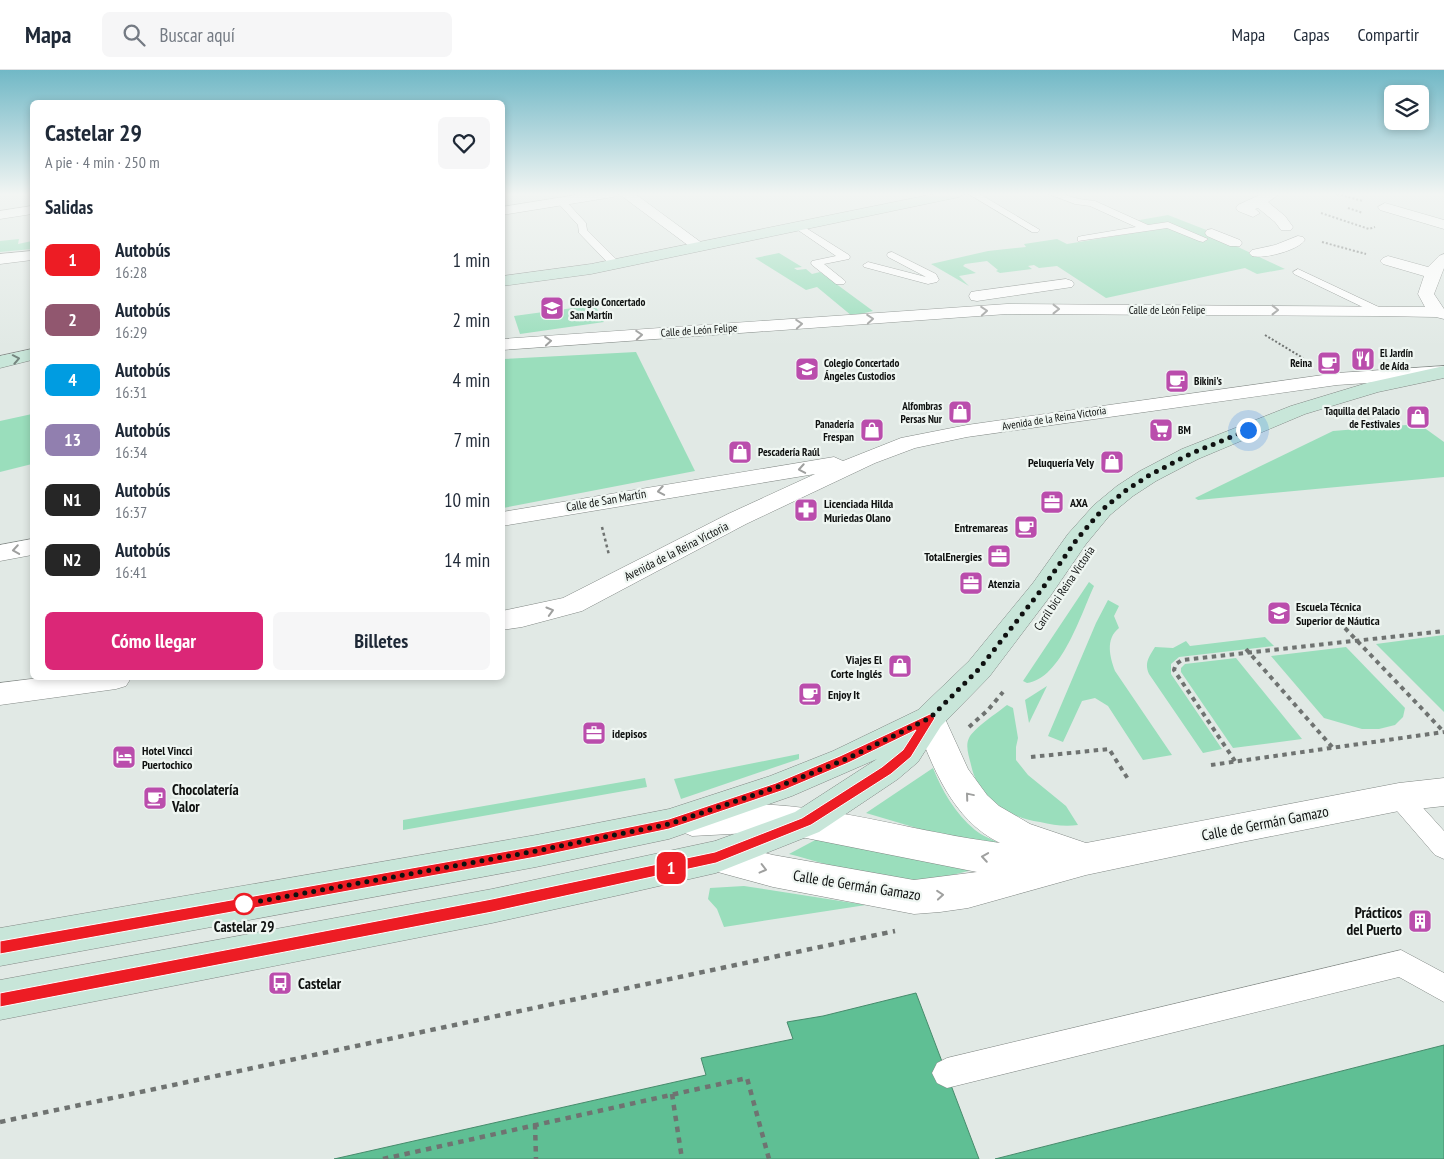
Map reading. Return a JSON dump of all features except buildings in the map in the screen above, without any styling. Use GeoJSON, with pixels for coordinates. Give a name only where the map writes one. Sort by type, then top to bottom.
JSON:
{"type":"FeatureCollection","features":[{"type":"Feature","properties":{"kind":"main road"},"geometry":{"type":"LineString","coordinates":[[505,281],[615,264],[709,244]]}},
{"type":"Feature","properties":{"kind":"main road"},"geometry":{"type":"LineString","coordinates":[[0,362],[30,355]]}},
{"type":"Feature","properties":{"kind":"main road","name":"Avenida de la Reina Victoria"},"geometry":{"type":"LineString","coordinates":[[1298,410],[1374,387],[1444,372]]}},
{"type":"Feature","properties":{"kind":"main road"},"geometry":{"type":"LineString","coordinates":[[0,1000],[492,906],[716,857],[807,822],[886,770],[907,753],[930,718],[979,669],[1042,589],[1077,539],[1102,510],[1148,476],[1232,436],[1298,410]]}},
{"type":"Feature","properties":{"kind":"main road"},"geometry":{"type":"LineString","coordinates":[[0,947],[536,851],[669,824],[789,782],[844,760],[930,718]]}},
{"type":"Feature","properties":{"kind":"street"},"geometry":{"type":"LineString","coordinates":[[1257,253],[1279,249],[1288,244]]}},
{"type":"Feature","properties":{"kind":"street"},"geometry":{"type":"LineString","coordinates":[[0,259],[30,256]]}},
{"type":"Feature","properties":{"kind":"street"},"geometry":{"type":"LineString","coordinates":[[1441,313],[1426,294],[1432,273],[1437,264],[1444,259]]}},
{"type":"Feature","properties":{"kind":"street"},"geometry":{"type":"LineString","coordinates":[[1388,261],[1432,273]]}},
{"type":"Feature","properties":{"kind":"street","name":"Calle de León Felipe"},"geometry":{"type":"LineString","coordinates":[[896,317],[923,306],[999,292],[1066,284]]}},
{"type":"Feature","properties":{"kind":"street","name":"Calle de León Felipe"},"geometry":{"type":"LineString","coordinates":[[505,345],[1007,309],[1441,313]]}},
{"type":"Feature","properties":{"kind":"street"},"geometry":{"type":"LineString","coordinates":[[1226,310],[1246,323]]}},
{"type":"Feature","properties":{"kind":"street"},"geometry":{"type":"LineString","coordinates":[[1310,363],[1336,379]]}},
{"type":"Feature","properties":{"kind":"street","name":"Avenida de la Reina Victoria"},"geometry":{"type":"LineString","coordinates":[[505,621],[572,605],[737,519],[867,458],[909,443],[968,431],[1336,379],[1444,372]]}},
{"type":"Feature","properties":{"kind":"street","name":"Avenida de la Reina Victoria"},"geometry":{"type":"LineString","coordinates":[[1245,392],[1277,399],[1298,410]]}},
{"type":"Feature","properties":{"kind":"street","name":"Avenida de la Reina Victoria"},"geometry":{"type":"LineString","coordinates":[[710,484],[867,458]]}},
{"type":"Feature","properties":{"kind":"street","name":"Avenida de la Reina Victoria"},"geometry":{"type":"LineString","coordinates":[[710,484],[731,505],[737,519]]}},
{"type":"Feature","properties":{"kind":"street","name":"Calle de San Martín"},"geometry":{"type":"LineString","coordinates":[[505,518],[668,489],[710,484]]}},
{"type":"Feature","properties":{"kind":"street"},"geometry":{"type":"LineString","coordinates":[[0,552],[30,548]]}},
{"type":"Feature","properties":{"kind":"street"},"geometry":{"type":"LineString","coordinates":[[0,694],[102,680]]}},
{"type":"Feature","properties":{"kind":"street"},"geometry":{"type":"LineString","coordinates":[[930,718],[948,764],[965,794],[986,816],[1015,834],[1086,859]]}},
{"type":"Feature","properties":{"kind":"street","name":"Calle de Germán Gamazo"},"geometry":{"type":"LineString","coordinates":[[716,857],[773,871],[914,897],[968,891],[1086,859],[1399,797],[1444,792]]}},
{"type":"Feature","properties":{"kind":"street","name":"Calle de Germán Gamazo"},"geometry":{"type":"LineString","coordinates":[[669,824],[737,818],[807,822],[989,858],[1030,862],[1086,859]]}},
{"type":"Feature","properties":{"kind":"lane"},"geometry":{"type":"LineString","coordinates":[[595,244],[615,264]]}},
{"type":"Feature","properties":{"kind":"lane"},"geometry":{"type":"LineString","coordinates":[[826,244],[849,259],[816,264],[840,282]]}},
{"type":"Feature","properties":{"kind":"lane"},"geometry":{"type":"LineString","coordinates":[[868,265],[928,281],[933,280],[932,276],[892,255]]}},
{"type":"Feature","properties":{"kind":"lane"},"geometry":{"type":"LineString","coordinates":[[1298,272],[1379,311]]}},
{"type":"Feature","properties":{"kind":"lane"},"geometry":{"type":"LineString","coordinates":[[1399,797],[1444,848]]}},
{"type":"Feature","properties":{"kind":"lane"},"geometry":{"type":"LineString","coordinates":[[947,1073],[1401,963],[1444,988]]}},
{"type":"Feature","properties":{"kind":"path"},"geometry":{"type":"LineString","coordinates":[[1326,244],[1388,261]]}},
{"type":"Feature","properties":{"kind":"path"},"geometry":{"type":"LineString","coordinates":[[1246,323],[1310,363]]}},
{"type":"Feature","properties":{"kind":"path"},"geometry":{"type":"LineString","coordinates":[[596,502],[616,582]]}},
{"type":"Feature","properties":{"kind":"path"},"geometry":{"type":"LineString","coordinates":[[1345,628],[1444,732]]}},
{"type":"Feature","properties":{"kind":"path"},"geometry":{"type":"LineString","coordinates":[[1236,761],[1174,670],[1176,664],[1182,660],[1248,651],[1444,631]]}},
{"type":"Feature","properties":{"kind":"path"},"geometry":{"type":"LineString","coordinates":[[1248,651],[1333,748]]}},
{"type":"Feature","properties":{"kind":"path"},"geometry":{"type":"LineString","coordinates":[[963,732],[988,710],[1008,686]]}},
{"type":"Feature","properties":{"kind":"path"},"geometry":{"type":"LineString","coordinates":[[1211,765],[1444,732]]}},
{"type":"Feature","properties":{"kind":"path"},"geometry":{"type":"LineString","coordinates":[[1031,757],[1109,749],[1128,780]]}},
{"type":"Feature","properties":{"kind":"path"},"geometry":{"type":"LineString","coordinates":[[0,1122],[906,928]]}},
{"type":"Feature","properties":{"kind":"path"},"geometry":{"type":"LineString","coordinates":[[383,1159],[395,1158],[535,1124],[747,1078],[769,1159]]}},
{"type":"Feature","properties":{"kind":"path"},"geometry":{"type":"LineString","coordinates":[[672,1094],[682,1159]]}},
{"type":"Feature","properties":{"kind":"path"},"geometry":{"type":"LineString","coordinates":[[535,1124],[536,1159]]}},
{"type":"Feature","properties":{"kind":"shaded area"},"geometry":{"type":"Polygon","coordinates":[[[0,244],[30,244],[30,249],[0,252],[0,244]]]}},
{"type":"Feature","properties":{"kind":"shaded area"},"geometry":{"type":"Polygon","coordinates":[[[1025,244],[1231,244],[1285,269],[1257,274],[1245,268],[1106,298],[1057,266],[1039,268],[1034,265],[1028,266],[1032,269],[1000,273],[987,261],[965,264],[963,266],[976,273],[959,276],[969,286],[931,264],[988,251],[1026,247],[1025,244]]]}},
{"type":"Feature","properties":{"kind":"shaded area"},"geometry":{"type":"Polygon","coordinates":[[[779,253],[802,267],[794,268],[797,270],[806,269],[812,274],[820,272],[873,311],[852,316],[817,287],[806,290],[755,258],[779,253]]]}},
{"type":"Feature","properties":{"kind":"shaded area"},"geometry":{"type":"Polygon","coordinates":[[[595,305],[604,322],[520,334],[514,316],[595,305]]]}},
{"type":"Feature","properties":{"kind":"shaded area"},"geometry":{"type":"Polygon","coordinates":[[[636,352],[695,471],[505,508],[505,359],[636,352]]]}},
{"type":"Feature","properties":{"kind":"shaded area"},"geometry":{"type":"Polygon","coordinates":[[[30,414],[30,464],[0,472],[0,421],[30,414]]]}},
{"type":"Feature","properties":{"kind":"shaded area"},"geometry":{"type":"Polygon","coordinates":[[[1419,424],[1444,442],[1444,477],[1198,500],[1195,498],[1333,431],[1419,424]]]}},
{"type":"Feature","properties":{"kind":"shaded area"},"geometry":{"type":"Polygon","coordinates":[[[1089,582],[1094,586],[1076,628],[1060,658],[1039,679],[1027,683],[1023,681],[1089,582]]]}},
{"type":"Feature","properties":{"kind":"shaded area"},"geometry":{"type":"Polygon","coordinates":[[[1108,600],[1119,606],[1114,616],[1119,628],[1110,643],[1115,671],[1172,755],[1143,760],[1108,706],[1095,698],[1082,701],[1063,742],[1048,736],[1096,623],[1108,600]]]}},
{"type":"Feature","properties":{"kind":"shaded area"},"geometry":{"type":"Polygon","coordinates":[[[1444,635],[1444,712],[1376,644],[1444,635]]]}},
{"type":"Feature","properties":{"kind":"shaded area"},"geometry":{"type":"Polygon","coordinates":[[[1265,637],[1274,646],[1179,657],[1171,664],[1171,674],[1222,749],[1203,753],[1149,674],[1147,663],[1151,654],[1155,647],[1173,648],[1186,641],[1190,646],[1265,637]]]}},
{"type":"Feature","properties":{"kind":"shaded area"},"geometry":{"type":"Polygon","coordinates":[[[1346,647],[1405,708],[1403,717],[1395,725],[1379,729],[1362,729],[1324,718],[1271,656],[1346,647]]]}},
{"type":"Feature","properties":{"kind":"shaded area"},"geometry":{"type":"Polygon","coordinates":[[[1236,658],[1302,739],[1233,748],[1181,672],[1181,668],[1185,664],[1236,658]]]}},
{"type":"Feature","properties":{"kind":"shaded area"},"geometry":{"type":"Polygon","coordinates":[[[1047,686],[1029,723],[1025,700],[1047,686]]]}},
{"type":"Feature","properties":{"kind":"shaded area"},"geometry":{"type":"Polygon","coordinates":[[[1007,705],[1013,708],[1018,738],[1016,760],[1028,775],[1066,806],[1078,825],[1054,825],[1027,819],[1005,811],[987,797],[980,788],[971,765],[967,744],[969,738],[976,730],[1007,705]]]}},
{"type":"Feature","properties":{"kind":"shaded area"},"geometry":{"type":"Polygon","coordinates":[[[799,754],[799,759],[681,799],[674,779],[799,754]]]}},
{"type":"Feature","properties":{"kind":"shaded area"},"geometry":{"type":"Polygon","coordinates":[[[933,768],[945,793],[961,816],[978,832],[999,843],[947,837],[866,813],[933,768]]]}},
{"type":"Feature","properties":{"kind":"shaded area"},"geometry":{"type":"Polygon","coordinates":[[[645,778],[647,787],[403,830],[403,820],[645,778]]]}},
{"type":"Feature","properties":{"kind":"shaded area"},"geometry":{"type":"Polygon","coordinates":[[[819,838],[973,870],[931,879],[901,879],[853,871],[789,854],[819,838]]]}},
{"type":"Feature","properties":{"kind":"shaded area"},"geometry":{"type":"Polygon","coordinates":[[[744,886],[866,905],[724,927],[717,909],[708,899],[710,888],[744,886]]]}},
{"type":"Feature","properties":{"kind":"shaded area"},"geometry":{"type":"Polygon","coordinates":[[[916,993],[979,1159],[334,1159],[706,1075],[701,1058],[793,1039],[787,1022],[823,1016],[916,993]]]}},
{"type":"Feature","properties":{"kind":"shaded area"},"geometry":{"type":"Polygon","coordinates":[[[1444,1045],[1444,1159],[995,1159],[1444,1045]]]}},
{"type":"Feature","properties":{"kind":"bus line","name":"1"},"geometry":{"type":"LineString","coordinates":[[0,947],[536,851],[669,824],[780,786],[844,760],[930,718],[907,753],[886,770],[807,822],[716,857],[492,906],[0,1000]]}},
{"type":"Feature","properties":{"kind":"place","name":"Colegio Concertado San Martín"},"geometry":{"type":"Point","coordinates":[552,308]}},
{"type":"Feature","properties":{"kind":"place","name":"El Jardín de Aída"},"geometry":{"type":"Point","coordinates":[1363,359]}},
{"type":"Feature","properties":{"kind":"place","name":"Reina"},"geometry":{"type":"Point","coordinates":[1329,363]}},
{"type":"Feature","properties":{"kind":"place","name":"Colegio Concertado Ángeles Custodios"},"geometry":{"type":"Point","coordinates":[807,369]}},
{"type":"Feature","properties":{"kind":"place","name":"Bikini's"},"geometry":{"type":"Point","coordinates":[1177,381]}},
{"type":"Feature","properties":{"kind":"place","name":"Alfombras Persas Nur"},"geometry":{"type":"Point","coordinates":[960,412]}},
{"type":"Feature","properties":{"kind":"place","name":"Taquilla del Palacio de Festivales"},"geometry":{"type":"Point","coordinates":[1418,417]}},
{"type":"Feature","properties":{"kind":"place","name":"Panadería Frespan"},"geometry":{"type":"Point","coordinates":[872,430]}},
{"type":"Feature","properties":{"kind":"place","name":"BM"},"geometry":{"type":"Point","coordinates":[1161,430]}},
{"type":"Feature","properties":{"kind":"place","name":"Pescadería Raúl"},"geometry":{"type":"Point","coordinates":[740,452]}},
{"type":"Feature","properties":{"kind":"place","name":"Peluquería Vely"},"geometry":{"type":"Point","coordinates":[1112,462]}},
{"type":"Feature","properties":{"kind":"place","name":"AXA"},"geometry":{"type":"Point","coordinates":[1052,502]}},
{"type":"Feature","properties":{"kind":"place","name":"Licenciada Hilda Muriedas Olano"},"geometry":{"type":"Point","coordinates":[806,510]}},
{"type":"Feature","properties":{"kind":"place","name":"Entremareas"},"geometry":{"type":"Point","coordinates":[1026,527]}},
{"type":"Feature","properties":{"kind":"place","name":"TotalEnergies"},"geometry":{"type":"Point","coordinates":[999,556]}},
{"type":"Feature","properties":{"kind":"place","name":"Atenzia"},"geometry":{"type":"Point","coordinates":[971,583]}},
{"type":"Feature","properties":{"kind":"place","name":"Escuela Técnica Superior de Náutica"},"geometry":{"type":"Point","coordinates":[1279,613]}},
{"type":"Feature","properties":{"kind":"place","name":"Viajes El Corte Inglés"},"geometry":{"type":"Point","coordinates":[900,666]}},
{"type":"Feature","properties":{"kind":"place","name":"Enjoy It"},"geometry":{"type":"Point","coordinates":[810,694]}},
{"type":"Feature","properties":{"kind":"place","name":"idepisos"},"geometry":{"type":"Point","coordinates":[594,733]}},
{"type":"Feature","properties":{"kind":"place","name":"Hotel Vincci Puertochico"},"geometry":{"type":"Point","coordinates":[124,757]}},
{"type":"Feature","properties":{"kind":"place","name":"Chocolatería Valor"},"geometry":{"type":"Point","coordinates":[155,798]}},
{"type":"Feature","properties":{"kind":"place","name":"Castelar 29"},"geometry":{"type":"Point","coordinates":[244,904]}},
{"type":"Feature","properties":{"kind":"place","name":"Prácticos del Puerto"},"geometry":{"type":"Point","coordinates":[1420,921]}},
{"type":"Feature","properties":{"kind":"place","name":"Castelar"},"geometry":{"type":"Point","coordinates":[280,983]}},
{"type":"Feature","properties":{"kind":"route"},"geometry":{"type":"LineString","coordinates":[[244,904],[239,905],[536,851],[669,824],[780,786],[844,760],[930,718],[979,669],[1042,589],[1077,539],[1102,510],[1125,491],[1148,476],[1190,454],[1248,430]]}}]}
